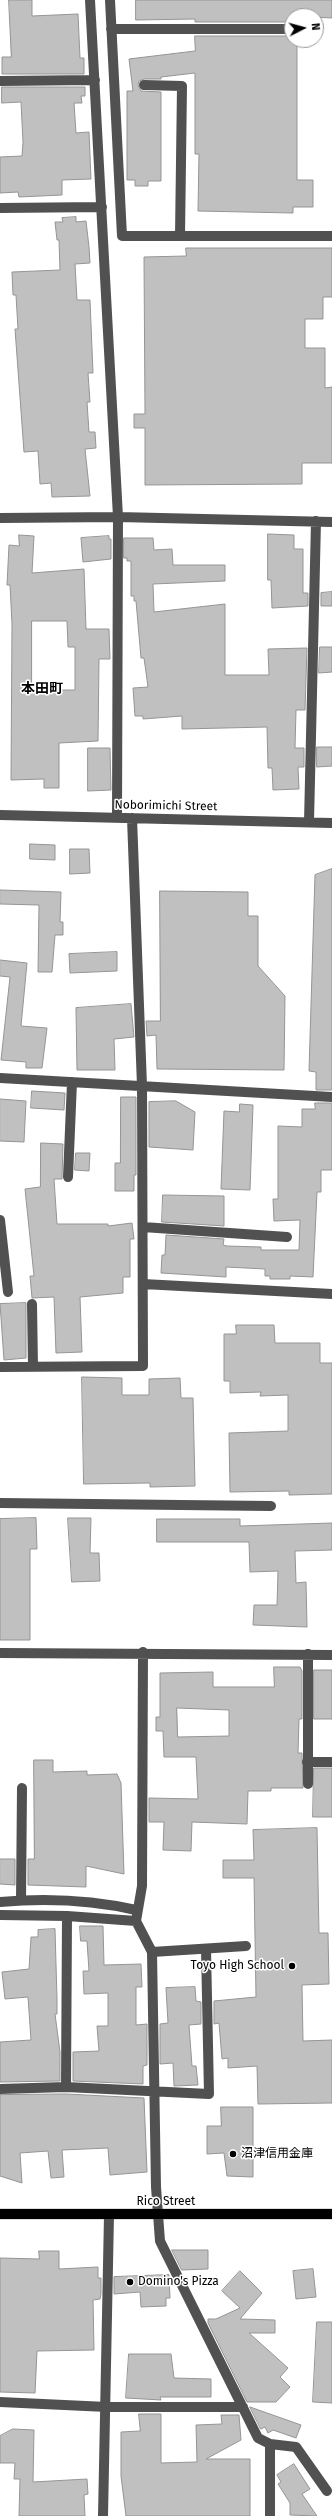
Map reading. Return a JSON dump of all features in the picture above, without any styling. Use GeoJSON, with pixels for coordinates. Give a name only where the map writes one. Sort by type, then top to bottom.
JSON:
{"type":"FeatureCollection","features":[{"type":"Feature","properties":{"kind":"main road","name":"Rico Street"},"geometry":{"type":"LineString","coordinates":[[0,2214],[332,2214]]}},
{"type":"Feature","properties":{"kind":"street"},"geometry":{"type":"LineString","coordinates":[[90,0],[118,517],[117,817]]}},
{"type":"Feature","properties":{"kind":"street"},"geometry":{"type":"LineString","coordinates":[[110,0],[122,236],[332,236]]}},
{"type":"Feature","properties":{"kind":"street"},"geometry":{"type":"LineString","coordinates":[[111,30],[284,29]]}},
{"type":"Feature","properties":{"kind":"street"},"geometry":{"type":"LineString","coordinates":[[0,81],[95,80]]}},
{"type":"Feature","properties":{"kind":"street"},"geometry":{"type":"LineString","coordinates":[[144,85],[182,86],[180,236]]}},
{"type":"Feature","properties":{"kind":"street"},"geometry":{"type":"LineString","coordinates":[[0,208],[102,207]]}},
{"type":"Feature","properties":{"kind":"street"},"geometry":{"type":"LineString","coordinates":[[0,518],[118,517],[332,522]]}},
{"type":"Feature","properties":{"kind":"street"},"geometry":{"type":"LineString","coordinates":[[309,822],[316,521]]}},
{"type":"Feature","properties":{"kind":"street","name":"Noborimichi Street"},"geometry":{"type":"LineString","coordinates":[[0,815],[332,823]]}},
{"type":"Feature","properties":{"kind":"street"},"geometry":{"type":"LineString","coordinates":[[0,1367],[143,1366],[142,1086],[132,818]]}},
{"type":"Feature","properties":{"kind":"street"},"geometry":{"type":"LineString","coordinates":[[0,1078],[332,1097]]}},
{"type":"Feature","properties":{"kind":"street"},"geometry":{"type":"LineString","coordinates":[[68,1177],[72,1082]]}},
{"type":"Feature","properties":{"kind":"street"},"geometry":{"type":"LineString","coordinates":[[0,1220],[8,1292]]}},
{"type":"Feature","properties":{"kind":"street"},"geometry":{"type":"LineString","coordinates":[[143,1227],[287,1238]]}},
{"type":"Feature","properties":{"kind":"street"},"geometry":{"type":"LineString","coordinates":[[143,1284],[332,1294]]}},
{"type":"Feature","properties":{"kind":"street"},"geometry":{"type":"LineString","coordinates":[[32,1304],[33,1367]]}},
{"type":"Feature","properties":{"kind":"street"},"geometry":{"type":"LineString","coordinates":[[0,1503],[271,1506]]}},
{"type":"Feature","properties":{"kind":"street"},"geometry":{"type":"LineString","coordinates":[[0,1653],[143,1652],[332,1655]]}},
{"type":"Feature","properties":{"kind":"street"},"geometry":{"type":"LineString","coordinates":[[143,1652],[142,1886],[136,1910],[136,1921],[152,1952],[157,2215],[160,2241],[258,2438],[270,2444],[296,2447],[327,2491]]}},
{"type":"Feature","properties":{"kind":"street"},"geometry":{"type":"LineString","coordinates":[[308,1654],[308,1784]]}},
{"type":"Feature","properties":{"kind":"street"},"geometry":{"type":"LineString","coordinates":[[307,1762],[332,1762]]}},
{"type":"Feature","properties":{"kind":"street"},"geometry":{"type":"LineString","coordinates":[[21,1900],[22,1788]]}},
{"type":"Feature","properties":{"kind":"street"},"geometry":{"type":"LineString","coordinates":[[0,1902],[21,1900],[104,1903],[136,1910]]}},
{"type":"Feature","properties":{"kind":"street"},"geometry":{"type":"LineString","coordinates":[[0,1915],[67,1916],[136,1921]]}},
{"type":"Feature","properties":{"kind":"street"},"geometry":{"type":"LineString","coordinates":[[66,2087],[67,1916]]}},
{"type":"Feature","properties":{"kind":"street"},"geometry":{"type":"LineString","coordinates":[[152,1952],[246,1946]]}},
{"type":"Feature","properties":{"kind":"street"},"geometry":{"type":"LineString","coordinates":[[0,2089],[66,2087],[209,2094],[206,1949]]}},
{"type":"Feature","properties":{"kind":"street"},"geometry":{"type":"LineString","coordinates":[[103,2516],[107,2407],[109,2215]]}},
{"type":"Feature","properties":{"kind":"street"},"geometry":{"type":"LineString","coordinates":[[0,2402],[107,2407],[243,2407]]}},
{"type":"Feature","properties":{"kind":"street"},"geometry":{"type":"LineString","coordinates":[[270,2444],[270,2516]]}},
{"type":"Feature","properties":{"kind":"building"},"geometry":{"type":"Polygon","coordinates":[[[9,0],[32,0],[32,16],[78,14],[80,58],[84,58],[84,74],[2,74],[2,57],[11,57],[9,0]]]}},
{"type":"Feature","properties":{"kind":"building"},"geometry":{"type":"Polygon","coordinates":[[[136,0],[332,0],[332,18],[324,18],[324,8],[284,8],[284,22],[195,22],[195,19],[136,20],[136,0]]]}},
{"type":"Feature","properties":{"kind":"building"},"geometry":{"type":"Polygon","coordinates":[[[195,36],[284,36],[284,48],[297,48],[297,180],[313,180],[313,207],[293,207],[293,213],[198,211],[199,154],[195,154],[195,73],[161,77],[161,79],[144,79],[139,81],[138,85],[141,91],[161,92],[161,181],[148,181],[148,186],[135,186],[135,180],[127,180],[127,91],[133,91],[129,59],[195,51],[195,36]]]}},
{"type":"Feature","properties":{"kind":"building"},"geometry":{"type":"Polygon","coordinates":[[[2,87],[85,87],[85,96],[81,96],[82,103],[74,103],[76,133],[89,132],[91,179],[62,180],[62,195],[19,197],[18,192],[0,193],[0,157],[22,156],[23,142],[21,102],[2,103],[2,87]]]}},
{"type":"Feature","properties":{"kind":"building"},"geometry":{"type":"Polygon","coordinates":[[[76,217],[76,222],[86,221],[89,247],[90,263],[75,264],[77,300],[90,300],[93,373],[88,373],[90,402],[87,402],[89,432],[95,432],[96,448],[85,449],[90,496],[52,497],[51,483],[40,484],[38,451],[24,452],[15,329],[18,329],[16,295],[13,295],[12,272],[60,270],[59,240],[57,240],[55,222],[63,222],[62,218],[76,217]]]}},
{"type":"Feature","properties":{"kind":"building"},"geometry":{"type":"Polygon","coordinates":[[[186,248],[332,248],[332,297],[323,297],[323,319],[305,319],[305,348],[325,348],[325,388],[332,387],[332,463],[302,463],[302,484],[145,485],[145,428],[134,428],[134,414],[145,414],[144,257],[186,256],[186,248]]]}},
{"type":"Feature","properties":{"kind":"building"},"geometry":{"type":"Polygon","coordinates":[[[268,534],[294,535],[294,549],[303,549],[303,593],[308,593],[308,606],[272,608],[271,580],[268,580],[268,534]]]}},
{"type":"Feature","properties":{"kind":"building"},"geometry":{"type":"Polygon","coordinates":[[[19,535],[34,536],[32,573],[84,569],[86,629],[109,629],[110,659],[99,659],[98,741],[59,743],[59,788],[44,788],[44,779],[11,780],[12,624],[10,585],[7,585],[9,545],[19,546],[19,535]],[[32,621],[32,690],[75,690],[75,647],[68,647],[67,621],[32,621]]]}},
{"type":"Feature","properties":{"kind":"building"},"geometry":{"type":"Polygon","coordinates":[[[109,536],[109,539],[111,539],[111,559],[83,562],[81,538],[109,536]]]}},
{"type":"Feature","properties":{"kind":"building"},"geometry":{"type":"Polygon","coordinates":[[[124,538],[153,538],[154,550],[172,549],[173,565],[225,565],[225,581],[153,584],[154,612],[225,604],[225,675],[269,675],[268,649],[307,648],[305,710],[296,710],[295,748],[304,748],[304,767],[298,767],[299,789],[273,790],[272,768],[268,768],[267,727],[182,729],[182,716],[143,719],[143,716],[135,716],[133,688],[148,687],[144,658],[141,658],[136,601],[134,601],[134,596],[131,596],[131,561],[127,561],[127,558],[124,558],[124,538]]]}},
{"type":"Feature","properties":{"kind":"building"},"geometry":{"type":"Polygon","coordinates":[[[332,592],[332,606],[321,606],[321,593],[332,592]]]}},
{"type":"Feature","properties":{"kind":"building"},"geometry":{"type":"Polygon","coordinates":[[[320,647],[332,647],[332,672],[319,673],[320,647]]]}},
{"type":"Feature","properties":{"kind":"building"},"geometry":{"type":"Polygon","coordinates":[[[317,747],[332,747],[332,766],[317,767],[317,747]]]}},
{"type":"Feature","properties":{"kind":"building"},"geometry":{"type":"Polygon","coordinates":[[[88,748],[110,748],[111,790],[88,791],[88,748]]]}},
{"type":"Feature","properties":{"kind":"building"},"geometry":{"type":"Polygon","coordinates":[[[30,844],[55,845],[55,860],[30,859],[30,844]]]}},
{"type":"Feature","properties":{"kind":"building"},"geometry":{"type":"Polygon","coordinates":[[[70,849],[89,849],[90,873],[70,874],[70,849]]]}},
{"type":"Feature","properties":{"kind":"building"},"geometry":{"type":"Polygon","coordinates":[[[332,869],[332,1090],[316,1090],[316,1072],[309,1071],[315,875],[332,869]]]}},
{"type":"Feature","properties":{"kind":"building"},"geometry":{"type":"Polygon","coordinates":[[[0,890],[61,892],[60,922],[63,922],[63,935],[55,935],[52,972],[38,972],[39,905],[0,904],[0,890]]]}},
{"type":"Feature","properties":{"kind":"building"},"geometry":{"type":"Polygon","coordinates":[[[160,891],[248,892],[248,916],[258,916],[258,966],[285,996],[284,1070],[157,1069],[156,1035],[147,1036],[146,1021],[160,1021],[160,891]]]}},
{"type":"Feature","properties":{"kind":"building"},"geometry":{"type":"Polygon","coordinates":[[[117,952],[117,971],[70,973],[69,954],[117,952]]]}},
{"type":"Feature","properties":{"kind":"building"},"geometry":{"type":"Polygon","coordinates":[[[0,960],[27,963],[21,1026],[47,1028],[42,1068],[26,1068],[26,1062],[1,1060],[10,977],[0,976],[0,960]]]}},
{"type":"Feature","properties":{"kind":"building"},"geometry":{"type":"Polygon","coordinates":[[[131,1004],[134,1037],[114,1039],[115,1070],[77,1070],[76,1008],[131,1004]]]}},
{"type":"Feature","properties":{"kind":"building"},"geometry":{"type":"Polygon","coordinates":[[[32,1091],[65,1093],[64,1110],[31,1108],[32,1091]]]}},
{"type":"Feature","properties":{"kind":"building"},"geometry":{"type":"Polygon","coordinates":[[[121,1097],[136,1097],[136,1175],[134,1175],[134,1191],[115,1191],[115,1163],[120,1163],[121,1097]]]}},
{"type":"Feature","properties":{"kind":"building"},"geometry":{"type":"Polygon","coordinates":[[[0,1099],[26,1101],[24,1142],[0,1141],[0,1099]]]}},
{"type":"Feature","properties":{"kind":"building"},"geometry":{"type":"Polygon","coordinates":[[[176,1101],[195,1112],[193,1150],[149,1147],[149,1102],[176,1101]]]}},
{"type":"Feature","properties":{"kind":"building"},"geometry":{"type":"Polygon","coordinates":[[[315,1103],[332,1103],[332,1170],[321,1170],[321,1192],[317,1192],[313,1277],[290,1276],[290,1279],[270,1279],[270,1276],[265,1276],[265,1269],[226,1267],[226,1277],[161,1273],[162,1255],[165,1255],[166,1235],[224,1239],[223,1245],[261,1247],[261,1250],[299,1250],[300,1220],[274,1221],[273,1199],[278,1199],[278,1126],[302,1127],[302,1109],[315,1109],[315,1103]]]}},
{"type":"Feature","properties":{"kind":"building"},"geometry":{"type":"Polygon","coordinates":[[[240,1104],[253,1105],[250,1190],[221,1189],[224,1111],[239,1112],[240,1104]]]}},
{"type":"Feature","properties":{"kind":"building"},"geometry":{"type":"Polygon","coordinates":[[[41,1143],[63,1144],[62,1179],[54,1179],[57,1224],[108,1224],[108,1226],[132,1223],[134,1239],[130,1239],[130,1277],[123,1277],[123,1293],[80,1297],[82,1352],[56,1353],[54,1297],[32,1298],[30,1276],[34,1276],[25,1189],[40,1187],[41,1143]]]}},
{"type":"Feature","properties":{"kind":"building"},"geometry":{"type":"Polygon","coordinates":[[[76,1153],[90,1153],[89,1171],[75,1170],[76,1153]]]}},
{"type":"Feature","properties":{"kind":"building"},"geometry":{"type":"Polygon","coordinates":[[[163,1195],[224,1196],[224,1226],[162,1222],[163,1195]]]}},
{"type":"Feature","properties":{"kind":"building"},"geometry":{"type":"Polygon","coordinates":[[[26,1303],[26,1358],[4,1360],[0,1304],[26,1303]]]}},
{"type":"Feature","properties":{"kind":"building"},"geometry":{"type":"Polygon","coordinates":[[[236,1325],[274,1325],[275,1343],[320,1343],[320,1363],[332,1363],[332,1494],[289,1495],[289,1491],[230,1492],[229,1433],[288,1431],[288,1395],[260,1396],[261,1392],[230,1393],[230,1381],[224,1381],[224,1334],[236,1334],[236,1325]]]}},
{"type":"Feature","properties":{"kind":"building"},"geometry":{"type":"Polygon","coordinates":[[[82,1377],[122,1378],[122,1395],[149,1395],[149,1379],[180,1378],[181,1398],[193,1398],[195,1486],[150,1487],[150,1483],[84,1484],[82,1377]]]}},
{"type":"Feature","properties":{"kind":"building"},"geometry":{"type":"Polygon","coordinates":[[[36,1518],[37,1549],[30,1549],[30,1640],[0,1640],[0,1519],[36,1518]]]}},
{"type":"Feature","properties":{"kind":"building"},"geometry":{"type":"Polygon","coordinates":[[[68,1518],[91,1518],[90,1553],[99,1553],[100,1581],[72,1582],[68,1518]]]}},
{"type":"Feature","properties":{"kind":"building"},"geometry":{"type":"Polygon","coordinates":[[[157,1519],[240,1519],[240,1526],[332,1523],[332,1550],[295,1551],[296,1583],[306,1582],[307,1627],[253,1625],[254,1605],[277,1605],[278,1571],[250,1572],[249,1542],[157,1542],[157,1519]]]}},
{"type":"Feature","properties":{"kind":"building"},"geometry":{"type":"Polygon","coordinates":[[[274,1667],[300,1667],[302,1671],[302,1719],[299,1719],[298,1753],[302,1753],[303,1788],[271,1788],[271,1791],[248,1791],[247,1824],[192,1822],[191,1851],[163,1850],[164,1822],[149,1822],[149,1798],[198,1799],[196,1757],[164,1757],[163,1731],[156,1731],[156,1717],[160,1717],[160,1673],[213,1672],[213,1687],[274,1687],[274,1667]],[[177,1708],[178,1737],[229,1736],[229,1710],[177,1708]]]}},
{"type":"Feature","properties":{"kind":"building"},"geometry":{"type":"Polygon","coordinates":[[[314,1670],[332,1670],[332,1719],[314,1719],[314,1670]]]}},
{"type":"Feature","properties":{"kind":"building"},"geometry":{"type":"Polygon","coordinates":[[[34,1760],[53,1760],[53,1772],[87,1771],[87,1775],[117,1774],[121,1783],[124,1874],[86,1866],[86,1887],[28,1885],[28,1859],[34,1859],[34,1760]]]}},
{"type":"Feature","properties":{"kind":"building"},"geometry":{"type":"Polygon","coordinates":[[[314,1768],[332,1768],[332,1817],[313,1817],[314,1768]]]}},
{"type":"Feature","properties":{"kind":"building","name":"Toyo High School"},"geometry":{"type":"Polygon","coordinates":[[[317,1828],[319,1933],[328,1933],[329,1984],[302,1985],[303,2041],[332,2040],[332,2103],[258,2104],[257,2066],[228,2068],[228,2058],[222,2059],[219,2023],[214,2024],[214,2001],[256,1997],[254,1878],[223,1878],[223,1860],[254,1860],[253,1830],[317,1828]]]}},
{"type":"Feature","properties":{"kind":"building"},"geometry":{"type":"Polygon","coordinates":[[[0,1859],[15,1859],[15,1885],[0,1884],[0,1859]]]}},
{"type":"Feature","properties":{"kind":"building"},"geometry":{"type":"Polygon","coordinates":[[[80,1926],[103,1926],[104,1965],[141,1964],[142,1987],[136,1987],[136,2025],[147,2024],[147,2065],[143,2066],[143,2084],[73,2081],[73,2052],[99,2051],[97,2026],[108,2026],[108,1993],[84,1994],[83,1971],[89,1971],[87,1941],[81,1941],[80,1926]]]}},
{"type":"Feature","properties":{"kind":"building"},"geometry":{"type":"Polygon","coordinates":[[[55,1929],[57,2014],[55,2014],[60,2052],[60,2081],[0,2082],[0,2042],[31,2040],[28,1997],[5,1999],[2,1972],[29,1969],[31,1937],[38,1937],[38,1930],[55,1929]]]}},
{"type":"Feature","properties":{"kind":"building"},"geometry":{"type":"Polygon","coordinates":[[[195,1987],[196,2001],[201,2002],[201,2024],[189,2025],[192,2066],[196,2066],[198,2085],[174,2086],[173,2063],[160,2064],[160,2024],[168,2023],[166,1988],[195,1987]]]}},
{"type":"Feature","properties":{"kind":"building"},"geometry":{"type":"Polygon","coordinates":[[[66,2094],[144,2098],[147,2172],[110,2175],[108,2148],[62,2150],[64,2177],[51,2178],[48,2151],[20,2153],[22,2183],[0,2176],[0,2095],[66,2094]]]}},
{"type":"Feature","properties":{"kind":"building"},"geometry":{"type":"Polygon","coordinates":[[[221,2107],[253,2107],[253,2177],[227,2176],[224,2153],[207,2154],[207,2126],[221,2126],[221,2107]]]}},
{"type":"Feature","properties":{"kind":"building"},"geometry":{"type":"Polygon","coordinates":[[[172,2250],[208,2250],[208,2269],[182,2270],[172,2250]]]}},
{"type":"Feature","properties":{"kind":"building"},"geometry":{"type":"Polygon","coordinates":[[[39,2251],[59,2251],[59,2269],[98,2267],[98,2278],[101,2278],[101,2294],[100,2299],[93,2300],[94,2350],[37,2351],[35,2393],[0,2392],[0,2258],[39,2259],[39,2251]]]}},
{"type":"Feature","properties":{"kind":"building"},"geometry":{"type":"Polygon","coordinates":[[[313,2269],[316,2297],[296,2299],[293,2271],[313,2269]]]}},
{"type":"Feature","properties":{"kind":"building"},"geometry":{"type":"Polygon","coordinates":[[[240,2271],[262,2293],[240,2319],[275,2320],[275,2333],[249,2333],[288,2368],[280,2377],[290,2387],[276,2402],[247,2402],[208,2323],[208,2319],[216,2319],[240,2308],[222,2291],[240,2271]]]}},
{"type":"Feature","properties":{"kind":"building"},"geometry":{"type":"Polygon","coordinates":[[[169,2275],[170,2298],[166,2298],[166,2306],[141,2307],[140,2292],[114,2294],[114,2277],[169,2275]]]}},
{"type":"Feature","properties":{"kind":"building"},"geometry":{"type":"Polygon","coordinates":[[[317,2322],[332,2322],[332,2403],[313,2402],[317,2322]]]}},
{"type":"Feature","properties":{"kind":"building"},"geometry":{"type":"Polygon","coordinates":[[[129,2354],[171,2354],[174,2378],[211,2379],[211,2397],[160,2397],[161,2400],[126,2398],[129,2354]]]}},
{"type":"Feature","properties":{"kind":"building"},"geometry":{"type":"Polygon","coordinates":[[[250,2407],[301,2425],[296,2438],[273,2430],[268,2433],[265,2427],[261,2429],[250,2407]]]}},
{"type":"Feature","properties":{"kind":"building"},"geometry":{"type":"Polygon","coordinates":[[[139,2414],[161,2414],[161,2463],[197,2462],[196,2425],[222,2424],[221,2415],[239,2415],[241,2440],[206,2459],[250,2459],[250,2516],[126,2516],[121,2476],[121,2432],[140,2431],[139,2414]]]}},
{"type":"Feature","properties":{"kind":"building"},"geometry":{"type":"Polygon","coordinates":[[[13,2429],[34,2430],[33,2482],[87,2479],[88,2494],[84,2495],[85,2516],[19,2516],[20,2479],[14,2479],[15,2463],[0,2463],[0,2436],[13,2429]]]}},
{"type":"Feature","properties":{"kind":"building"},"geometry":{"type":"Polygon","coordinates":[[[294,2464],[310,2489],[302,2494],[317,2516],[290,2515],[290,2503],[278,2484],[281,2482],[277,2475],[294,2464]]]}},
{"type":"Feature","properties":{"kind":"place","name":"Toyo High School"},"geometry":{"type":"Point","coordinates":[292,1966]}},
{"type":"Feature","properties":{"kind":"place","name":"沼津信用金庫"},"geometry":{"type":"Point","coordinates":[233,2154]}},
{"type":"Feature","properties":{"kind":"place","name":"Domino's Pizza"},"geometry":{"type":"Point","coordinates":[130,2282]}},
{"type":"Feature","properties":{"kind":"district","name":"本田町"},"geometry":{"type":"Point","coordinates":[42,689]}}]}
